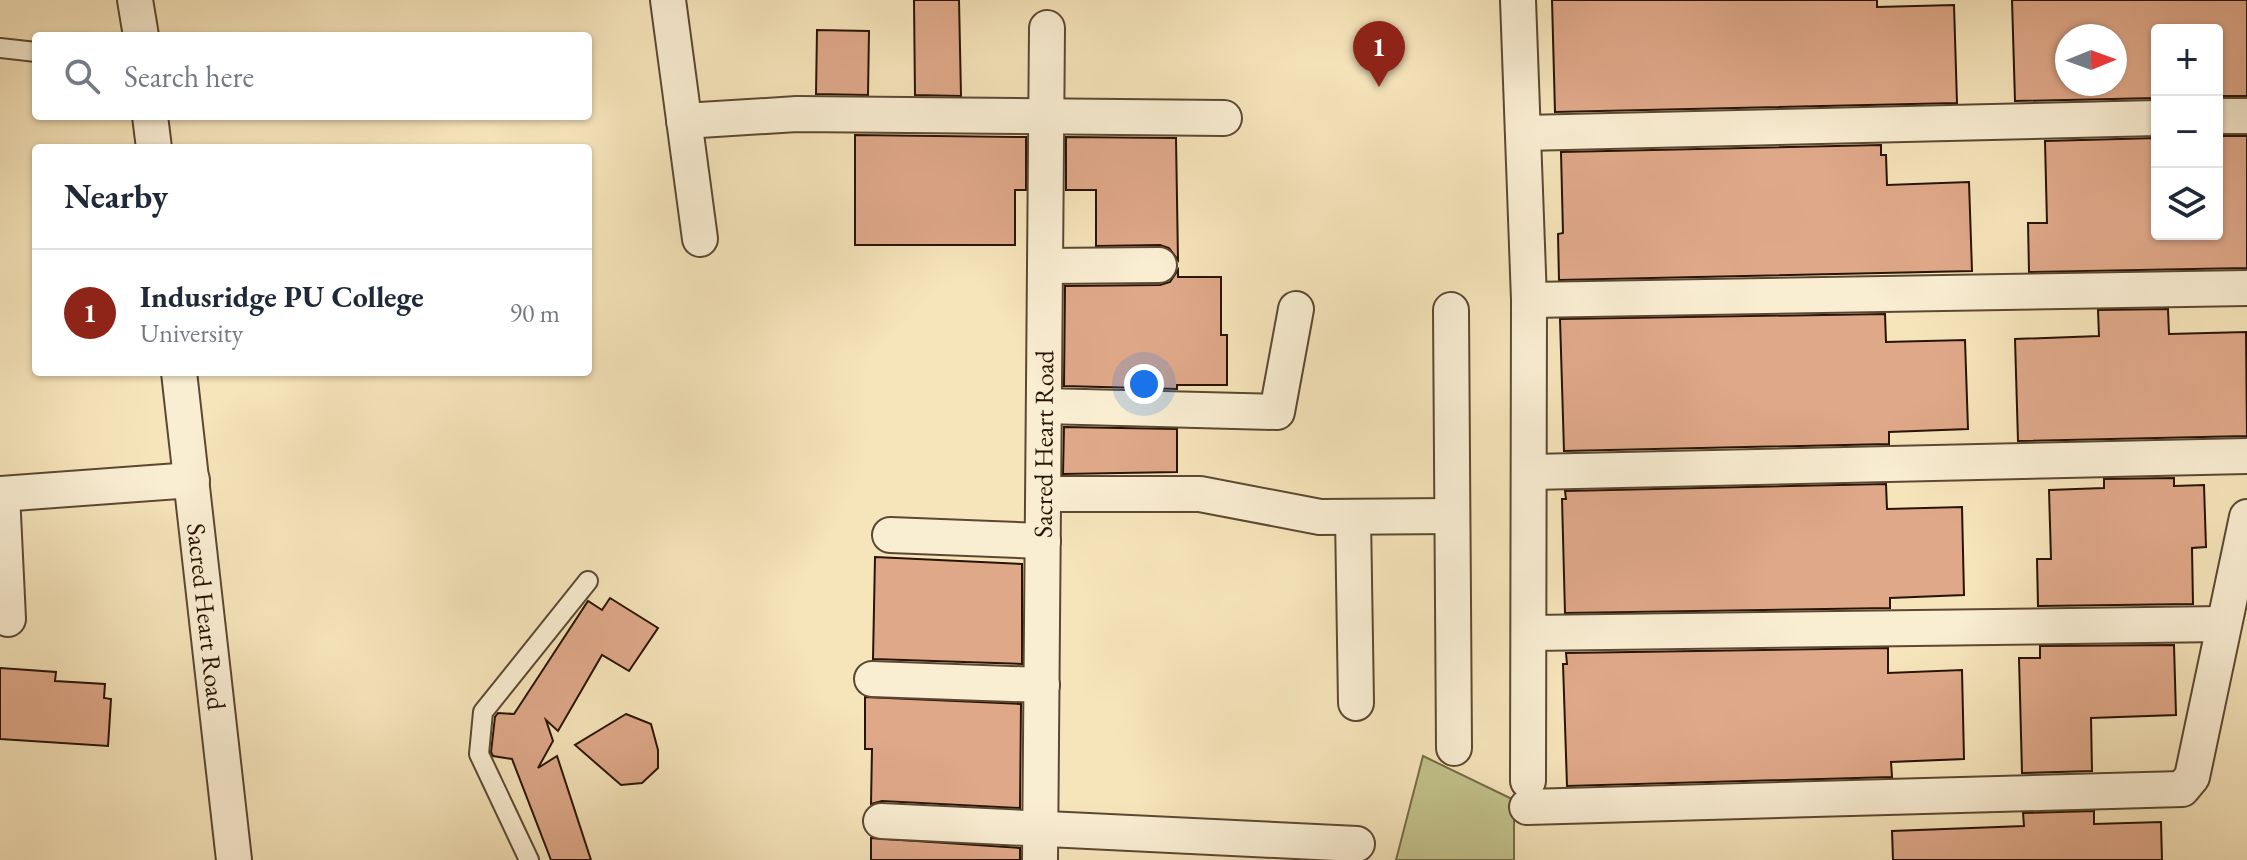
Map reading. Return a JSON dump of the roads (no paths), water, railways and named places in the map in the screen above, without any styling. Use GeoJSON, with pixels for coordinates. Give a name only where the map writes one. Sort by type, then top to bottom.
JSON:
{"type":"FeatureCollection","features":[{"type":"Feature","properties":{"kind":"street"},"geometry":{"type":"LineString","coordinates":[[135,0],[140,32]]}},
{"type":"Feature","properties":{"kind":"street"},"geometry":{"type":"LineString","coordinates":[[668,0],[700,239]]}},
{"type":"Feature","properties":{"kind":"street"},"geometry":{"type":"LineString","coordinates":[[1518,0],[1529,300],[1528,794],[2182,789],[2192,777],[2247,517]]}},
{"type":"Feature","properties":{"kind":"street","name":"Sacred Heart Road"},"geometry":{"type":"LineString","coordinates":[[1041,844],[1047,28]]}},
{"type":"Feature","properties":{"kind":"street"},"geometry":{"type":"LineString","coordinates":[[684,121],[797,114],[1047,119],[1224,118]]}},
{"type":"Feature","properties":{"kind":"street"},"geometry":{"type":"LineString","coordinates":[[2223,116],[2247,116]]}},
{"type":"Feature","properties":{"kind":"street"},"geometry":{"type":"LineString","coordinates":[[1524,133],[2151,118]]}},
{"type":"Feature","properties":{"kind":"street"},"geometry":{"type":"LineString","coordinates":[[150,120],[154,144]]}},
{"type":"Feature","properties":{"kind":"street"},"geometry":{"type":"LineString","coordinates":[[1046,266],[1159,265]]}},
{"type":"Feature","properties":{"kind":"street"},"geometry":{"type":"LineString","coordinates":[[1529,300],[2247,288]]}},
{"type":"Feature","properties":{"kind":"street"},"geometry":{"type":"LineString","coordinates":[[1044,406],[1277,412],[1296,309]]}},
{"type":"Feature","properties":{"kind":"street"},"geometry":{"type":"LineString","coordinates":[[1451,310],[1454,748]]}},
{"type":"Feature","properties":{"kind":"street","name":"Sacred Heart Road"},"geometry":{"type":"LineString","coordinates":[[179,376],[234,860]]}},
{"type":"Feature","properties":{"kind":"street"},"geometry":{"type":"LineString","coordinates":[[1531,472],[2247,456]]}},
{"type":"Feature","properties":{"kind":"street"},"geometry":{"type":"LineString","coordinates":[[8,619],[1,494],[192,480]]}},
{"type":"Feature","properties":{"kind":"street"},"geometry":{"type":"LineString","coordinates":[[1044,494],[1200,494],[1320,517],[1452,516]]}},
{"type":"Feature","properties":{"kind":"street"},"geometry":{"type":"LineString","coordinates":[[1353,517],[1356,703]]}},
{"type":"Feature","properties":{"kind":"street"},"geometry":{"type":"LineString","coordinates":[[890,535],[1043,541]]}},
{"type":"Feature","properties":{"kind":"street"},"geometry":{"type":"LineString","coordinates":[[1530,633],[2223,624]]}},
{"type":"Feature","properties":{"kind":"street"},"geometry":{"type":"LineString","coordinates":[[872,679],[1042,685]]}},
{"type":"Feature","properties":{"kind":"street"},"geometry":{"type":"LineString","coordinates":[[881,821],[1041,844],[1357,844]]}},
{"type":"Feature","properties":{"kind":"lane"},"geometry":{"type":"LineString","coordinates":[[0,48],[32,52]]}},
{"type":"Feature","properties":{"kind":"lane"},"geometry":{"type":"LineString","coordinates":[[529,860],[479,754],[483,712],[588,581]]}},
{"type":"Feature","properties":{"kind":"place","name":"Indusridge PU College"},"geometry":{"type":"Point","coordinates":[1379,87]}}]}
